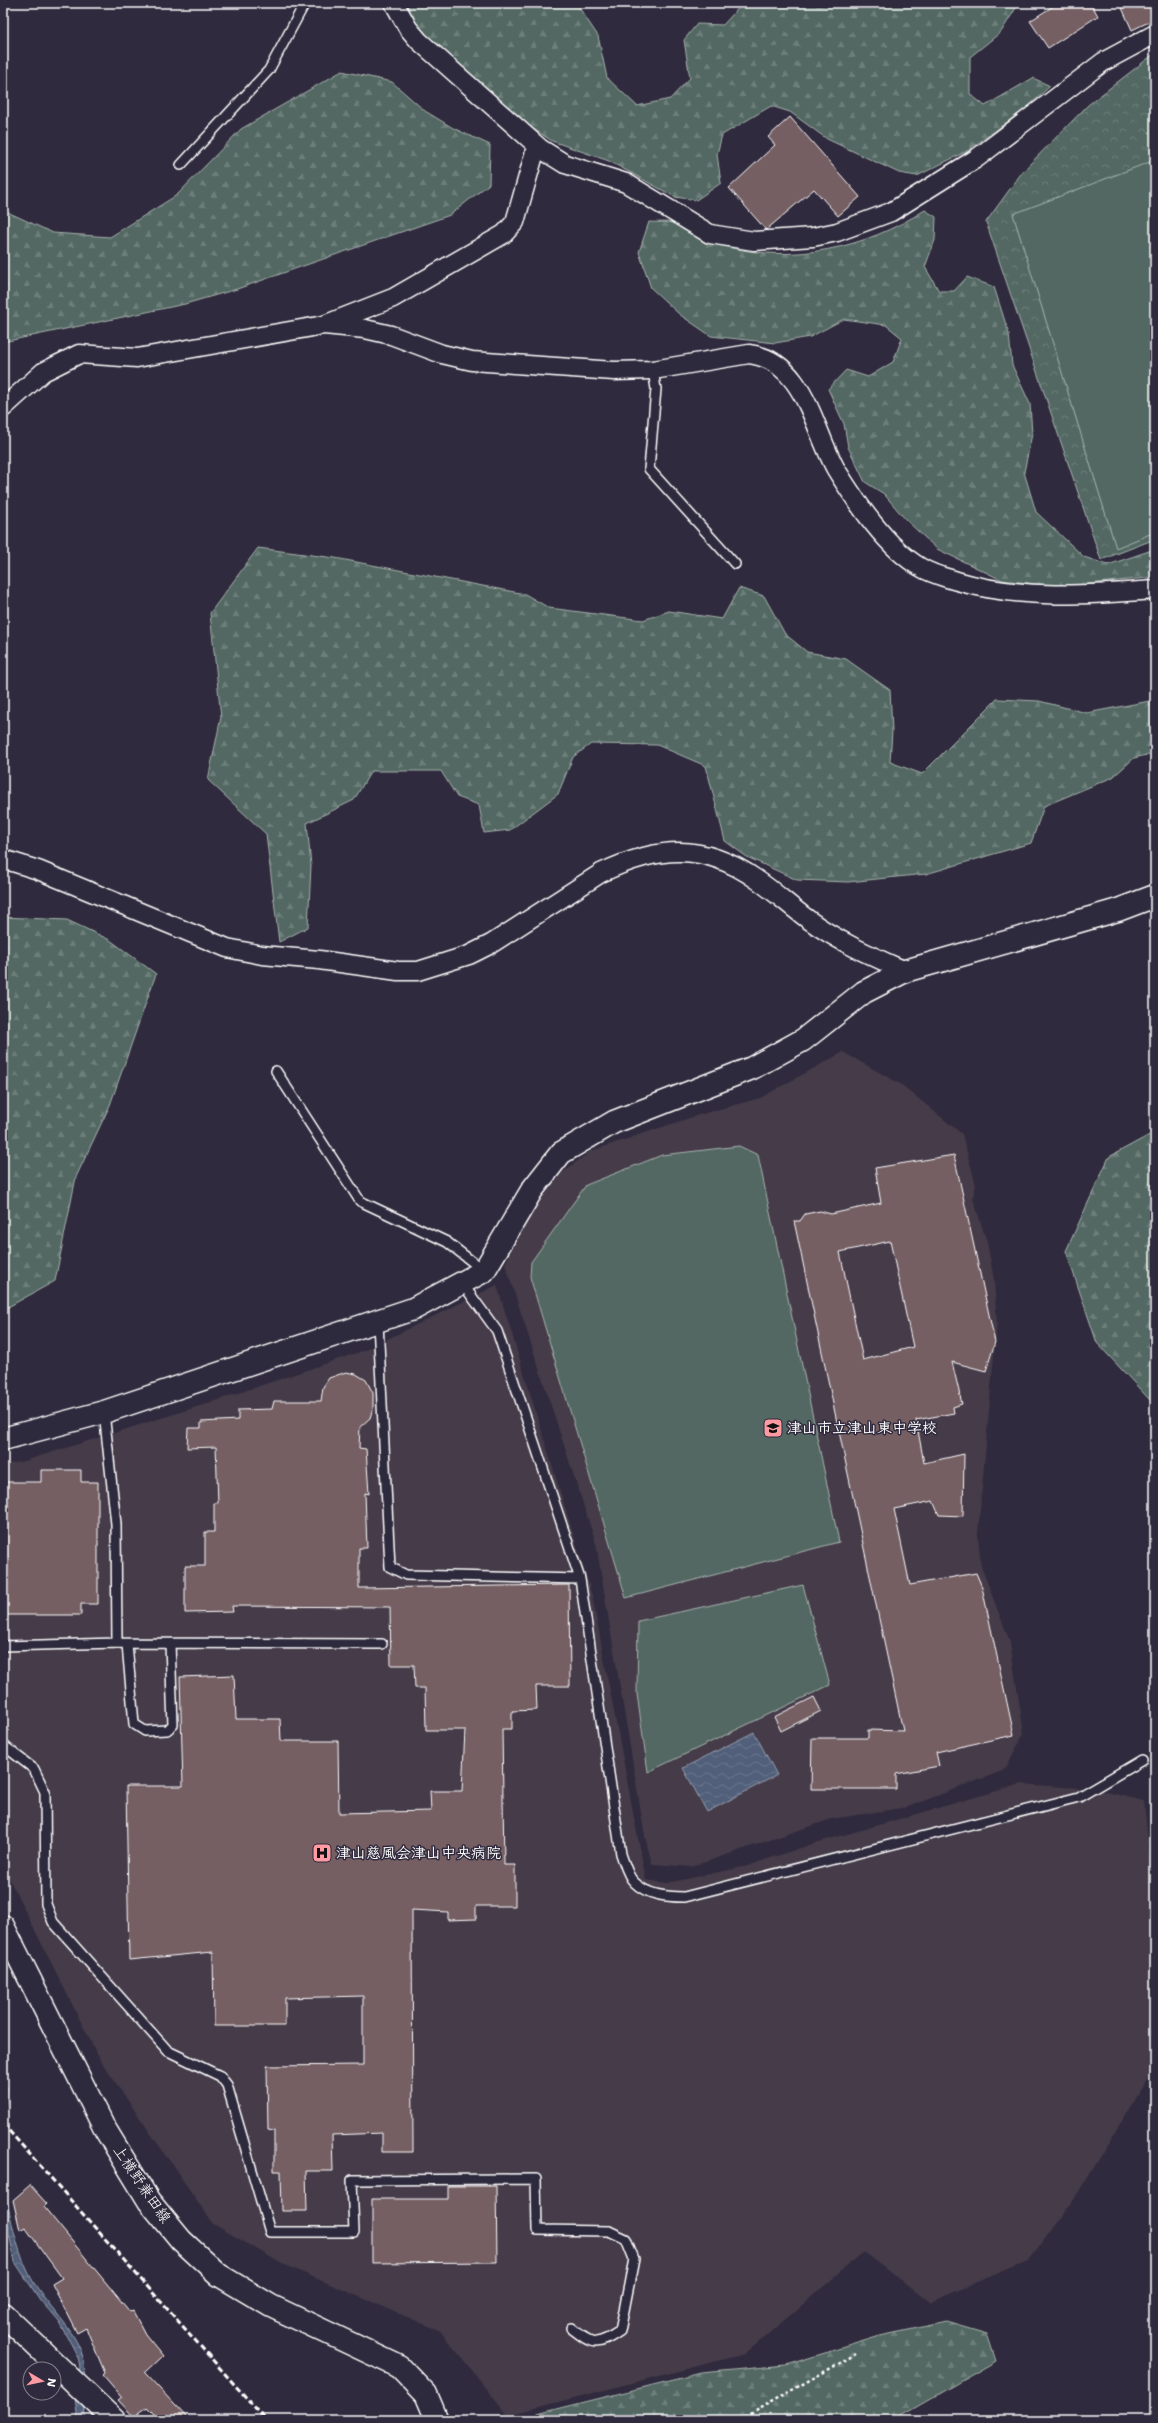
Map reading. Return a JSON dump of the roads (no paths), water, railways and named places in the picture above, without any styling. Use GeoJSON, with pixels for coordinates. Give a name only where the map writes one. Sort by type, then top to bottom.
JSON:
{"type":"FeatureCollection","features":[{"type":"Feature","properties":{"kind":"street"},"geometry":{"type":"LineString","coordinates":[[394,3],[408,28],[419,41],[541,149],[565,164],[626,184],[710,234],[754,242],[813,237],[837,232],[891,212],[977,158],[1103,62],[1155,34]]}},
{"type":"Feature","properties":{"kind":"street"},"geometry":{"type":"LineString","coordinates":[[3,408],[43,372],[79,354],[137,358],[324,325],[393,298],[504,234],[515,222],[534,155],[541,149]]}},
{"type":"Feature","properties":{"kind":"street"},"geometry":{"type":"LineString","coordinates":[[324,325],[365,329],[391,335],[442,354],[472,361],[614,371],[653,370],[749,354],[762,356],[775,364],[791,378],[808,406],[837,470],[860,506],[889,540],[919,566],[934,574],[986,589],[1031,594],[1057,595],[1155,590]]}},
{"type":"Feature","properties":{"kind":"street"},"geometry":{"type":"LineString","coordinates":[[3,859],[38,870],[227,948],[262,955],[319,960],[398,971],[418,971],[469,955],[491,944],[564,899],[601,873],[621,863],[673,851],[693,851],[712,856],[737,867],[757,879],[809,920],[835,937],[856,949],[905,971]]}},
{"type":"Feature","properties":{"kind":"street"},"geometry":{"type":"LineString","coordinates":[[3,1439],[104,1412],[378,1322],[413,1309],[484,1271],[532,1190],[561,1153],[614,1122],[752,1068],[803,1040],[864,992],[905,971],[1118,910],[1155,896]]}},
{"type":"Feature","properties":{"kind":"street","name":"上横野兼田線"},"geometry":{"type":"LineString","coordinates":[[3,1926],[105,2130],[149,2201],[181,2240],[219,2275],[271,2306],[400,2367],[426,2394],[437,2420]]}},
{"type":"Feature","properties":{"kind":"street"},"geometry":{"type":"LineString","coordinates":[[3,2314],[114,2420]]}},
{"type":"Feature","properties":{"kind":"lane"},"geometry":{"type":"LineString","coordinates":[[181,165],[269,70],[305,3]]}},
{"type":"Feature","properties":{"kind":"lane"},"geometry":{"type":"LineString","coordinates":[[653,370],[656,389],[649,469],[735,564]]}},
{"type":"Feature","properties":{"kind":"lane"},"geometry":{"type":"LineString","coordinates":[[276,1071],[360,1201],[446,1242],[484,1271]]}},
{"type":"Feature","properties":{"kind":"lane"},"geometry":{"type":"LineString","coordinates":[[462,1283],[497,1331],[580,1579],[621,1854],[633,1882],[647,1891],[665,1897],[684,1898],[1078,1797],[1142,1760]]}},
{"type":"Feature","properties":{"kind":"lane"},"geometry":{"type":"LineString","coordinates":[[378,1322],[390,1567],[406,1575],[580,1579]]}},
{"type":"Feature","properties":{"kind":"lane"},"geometry":{"type":"LineString","coordinates":[[104,1412],[116,1524],[117,1643]]}},
{"type":"Feature","properties":{"kind":"lane"},"geometry":{"type":"LineString","coordinates":[[3,1646],[117,1643],[382,1644]]}},
{"type":"Feature","properties":{"kind":"lane"},"geometry":{"type":"LineString","coordinates":[[127,1644],[134,1724],[145,1731],[167,1730],[173,1725],[170,1644]]}},
{"type":"Feature","properties":{"kind":"lane"},"geometry":{"type":"LineString","coordinates":[[3,1745],[34,1769],[45,1792],[46,1904],[52,1922],[168,2051],[220,2076],[227,2085],[270,2232],[354,2232],[352,2180],[536,2179],[538,2230],[609,2231],[626,2239],[634,2259],[620,2331],[602,2342],[589,2342],[570,2328]]}},
{"type":"Feature","properties":{"kind":"water"},"geometry":{"type":"Polygon","coordinates":[[[754,1732],[777,1775],[707,1812],[683,1768],[754,1732]]]}},
{"type":"Feature","properties":{"kind":"water"},"geometry":{"type":"Polygon","coordinates":[[[3,2081],[7,2088],[5,2117],[3,2112],[3,2081]]]}},
{"type":"Feature","properties":{"kind":"water"},"geometry":{"type":"Polygon","coordinates":[[[3,2183],[12,2224],[25,2265],[38,2289],[72,2333],[81,2351],[84,2364],[83,2402],[86,2420],[78,2420],[74,2392],[80,2367],[78,2357],[60,2323],[40,2300],[15,2262],[3,2206],[3,2183]]]}},
{"type":"Feature","properties":{"kind":"railway"},"geometry":{"type":"LineString","coordinates":[[3,2124],[266,2420]]}},
{"type":"Feature","properties":{"kind":"place","name":"津山市立津山東中学校"},"geometry":{"type":"Point","coordinates":[773,1428]}},
{"type":"Feature","properties":{"kind":"place","name":"津山慈風会津山中央病院"},"geometry":{"type":"Point","coordinates":[322,1853]}}]}
